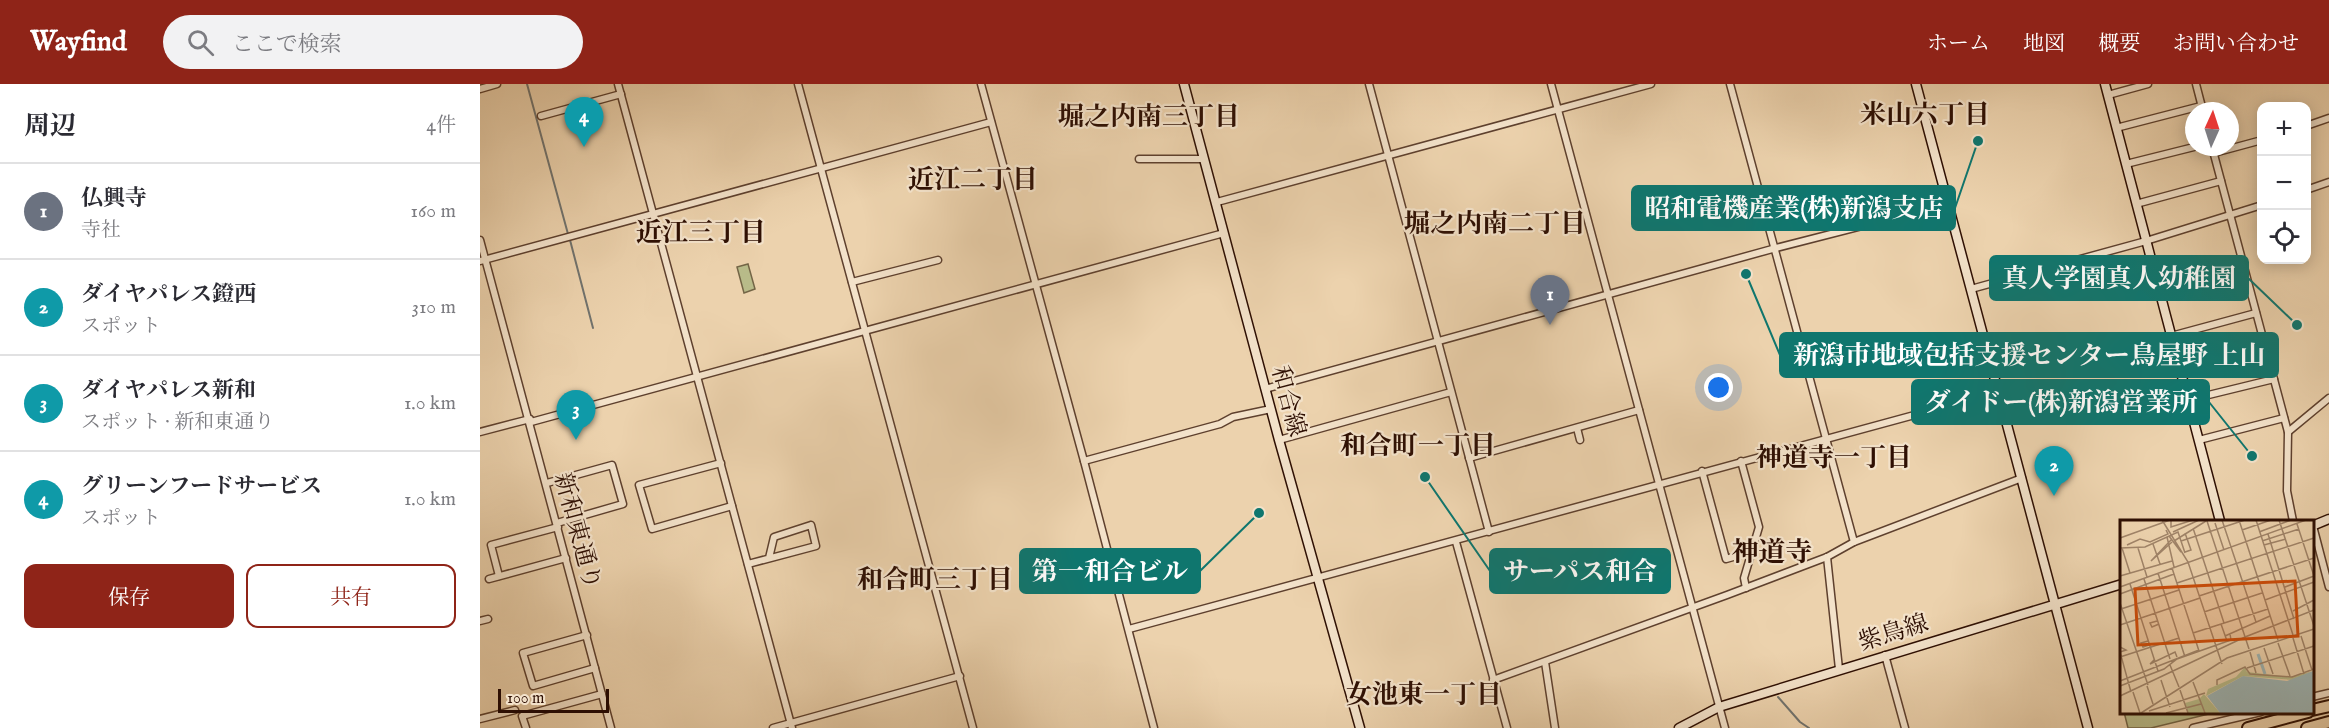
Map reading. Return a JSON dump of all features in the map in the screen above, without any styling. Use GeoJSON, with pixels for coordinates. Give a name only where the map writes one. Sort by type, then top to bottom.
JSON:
{"type":"FeatureCollection","features":[{"type":"Feature","properties":{"kind":"highway"},"geometry":{"type":"LineString","coordinates":[[2314,710],[2329,706]]}},
{"type":"Feature","properties":{"kind":"highway"},"geometry":{"type":"LineString","coordinates":[[2248,728],[2301,713]]}},
{"type":"Feature","properties":{"kind":"highway"},"geometry":{"type":"LineString","coordinates":[[2307,728],[2329,722]]}},
{"type":"Feature","properties":{"kind":"street"},"geometry":{"type":"LineString","coordinates":[[480,89],[497,84]]}},
{"type":"Feature","properties":{"kind":"street"},"geometry":{"type":"LineString","coordinates":[[618,84],[792,726]]}},
{"type":"Feature","properties":{"kind":"street"},"geometry":{"type":"LineString","coordinates":[[798,84],[973,728]]}},
{"type":"Feature","properties":{"kind":"street"},"geometry":{"type":"LineString","coordinates":[[981,84],[1154,728]]}},
{"type":"Feature","properties":{"kind":"street","name":"和合線"},"geometry":{"type":"LineString","coordinates":[[1184,84],[1279,440],[1360,728]]}},
{"type":"Feature","properties":{"kind":"street"},"geometry":{"type":"LineString","coordinates":[[1368,84],[1489,532]]}},
{"type":"Feature","properties":{"kind":"street"},"geometry":{"type":"LineString","coordinates":[[1551,84],[1725,728]]}},
{"type":"Feature","properties":{"kind":"street"},"geometry":{"type":"LineString","coordinates":[[1217,202],[1651,84]]}},
{"type":"Feature","properties":{"kind":"street"},"geometry":{"type":"LineString","coordinates":[[1730,84],[1854,542]]}},
{"type":"Feature","properties":{"kind":"street"},"geometry":{"type":"LineString","coordinates":[[1916,84],[2088,728]]}},
{"type":"Feature","properties":{"kind":"street"},"geometry":{"type":"LineString","coordinates":[[2105,84],[2220,520]]}},
{"type":"Feature","properties":{"kind":"street"},"geometry":{"type":"LineString","coordinates":[[2108,95],[2148,84]]}},
{"type":"Feature","properties":{"kind":"street"},"geometry":{"type":"LineString","coordinates":[[2196,84],[2200,102]]}},
{"type":"Feature","properties":{"kind":"street"},"geometry":{"type":"LineString","coordinates":[[541,116],[621,94]]}},
{"type":"Feature","properties":{"kind":"street"},"geometry":{"type":"LineString","coordinates":[[2116,128],[2185,112]]}},
{"type":"Feature","properties":{"kind":"street"},"geometry":{"type":"LineString","coordinates":[[2311,125],[2329,118]]}},
{"type":"Feature","properties":{"kind":"street"},"geometry":{"type":"LineString","coordinates":[[483,260],[990,122]]}},
{"type":"Feature","properties":{"kind":"street"},"geometry":{"type":"LineString","coordinates":[[2239,145],[2257,141]]}},
{"type":"Feature","properties":{"kind":"street"},"geometry":{"type":"LineString","coordinates":[[2126,164],[2185,149]]}},
{"type":"Feature","properties":{"kind":"street"},"geometry":{"type":"LineString","coordinates":[[2214,156],[2288,432],[2287,491],[2294,520]]}},
{"type":"Feature","properties":{"kind":"street"},"geometry":{"type":"LineString","coordinates":[[1139,159],[1203,159]]}},
{"type":"Feature","properties":{"kind":"street"},"geometry":{"type":"LineString","coordinates":[[2136,204],[2221,182]]}},
{"type":"Feature","properties":{"kind":"street"},"geometry":{"type":"LineString","coordinates":[[2311,189],[2329,183]]}},
{"type":"Feature","properties":{"kind":"street"},"geometry":{"type":"LineString","coordinates":[[1266,389],[1776,248],[1948,204]]}},
{"type":"Feature","properties":{"kind":"street"},"geometry":{"type":"LineString","coordinates":[[1971,289],[2146,241],[2257,207]]}},
{"type":"Feature","properties":{"kind":"street"},"geometry":{"type":"LineString","coordinates":[[480,432],[697,376],[1224,233]]}},
{"type":"Feature","properties":{"kind":"street","name":"新和東通り"},"geometry":{"type":"LineString","coordinates":[[480,240],[483,260],[530,420],[611,728]]}},
{"type":"Feature","properties":{"kind":"street"},"geometry":{"type":"LineString","coordinates":[[852,282],[938,260]]}},
{"type":"Feature","properties":{"kind":"street"},"geometry":{"type":"LineString","coordinates":[[2171,336],[2256,313]]}},
{"type":"Feature","properties":{"kind":"street"},"geometry":{"type":"LineString","coordinates":[[2180,370],[2266,349]]}},
{"type":"Feature","properties":{"kind":"street"},"geometry":{"type":"LineString","coordinates":[[2188,400],[2274,379]]}},
{"type":"Feature","properties":{"kind":"street"},"geometry":{"type":"LineString","coordinates":[[1279,440],[1451,392]]}},
{"type":"Feature","properties":{"kind":"street"},"geometry":{"type":"LineString","coordinates":[[1129,629],[1456,542],[1658,483],[1999,392]]}},
{"type":"Feature","properties":{"kind":"street"},"geometry":{"type":"LineString","coordinates":[[2288,432],[2329,398]]}},
{"type":"Feature","properties":{"kind":"street"},"geometry":{"type":"LineString","coordinates":[[1084,461],[1220,424],[1233,417],[1271,409]]}},
{"type":"Feature","properties":{"kind":"street"},"geometry":{"type":"LineString","coordinates":[[1469,458],[1639,410]]}},
{"type":"Feature","properties":{"kind":"street"},"geometry":{"type":"LineString","coordinates":[[2199,440],[2284,418]]}},
{"type":"Feature","properties":{"kind":"street"},"geometry":{"type":"LineString","coordinates":[[1577,428],[1580,440]]}},
{"type":"Feature","properties":{"kind":"street"},"geometry":{"type":"LineString","coordinates":[[1741,461],[1759,527],[1744,578],[1746,588]]}},
{"type":"Feature","properties":{"kind":"street"},"geometry":{"type":"LineString","coordinates":[[721,463],[639,485],[652,529],[732,506]]}},
{"type":"Feature","properties":{"kind":"street"},"geometry":{"type":"LineString","coordinates":[[500,576],[491,545],[623,504],[612,465],[547,483]]}},
{"type":"Feature","properties":{"kind":"street"},"geometry":{"type":"LineString","coordinates":[[1702,471],[1726,559],[1751,552]]}},
{"type":"Feature","properties":{"kind":"street"},"geometry":{"type":"LineString","coordinates":[[1493,680],[1692,609],[1827,556],[1854,542],[2022,478]]}},
{"type":"Feature","properties":{"kind":"street"},"geometry":{"type":"LineString","coordinates":[[2314,526],[2329,519]]}},
{"type":"Feature","properties":{"kind":"street"},"geometry":{"type":"LineString","coordinates":[[748,564],[816,546],[811,525],[774,537],[769,558]]}},
{"type":"Feature","properties":{"kind":"street"},"geometry":{"type":"LineString","coordinates":[[2314,530],[2329,587]]}},
{"type":"Feature","properties":{"kind":"street"},"geometry":{"type":"LineString","coordinates":[[1456,542],[1507,728]]}},
{"type":"Feature","properties":{"kind":"street"},"geometry":{"type":"LineString","coordinates":[[1827,556],[1839,669]]}},
{"type":"Feature","properties":{"kind":"street"},"geometry":{"type":"LineString","coordinates":[[489,579],[566,558]]}},
{"type":"Feature","properties":{"kind":"street","name":"紫鳥線"},"geometry":{"type":"LineString","coordinates":[[1679,728],[1719,707],[2120,585]]}},
{"type":"Feature","properties":{"kind":"street"},"geometry":{"type":"LineString","coordinates":[[480,621],[488,619]]}},
{"type":"Feature","properties":{"kind":"street"},"geometry":{"type":"LineString","coordinates":[[587,635],[523,653],[533,686],[596,668]]}},
{"type":"Feature","properties":{"kind":"street"},"geometry":{"type":"LineString","coordinates":[[1885,655],[1905,728]]}},
{"type":"Feature","properties":{"kind":"street"},"geometry":{"type":"LineString","coordinates":[[1545,662],[1555,728]]}},
{"type":"Feature","properties":{"kind":"street"},"geometry":{"type":"LineString","coordinates":[[773,728],[792,726],[960,676]]}},
{"type":"Feature","properties":{"kind":"street"},"geometry":{"type":"LineString","coordinates":[[2314,697],[2329,693]]}},
{"type":"Feature","properties":{"kind":"street"},"geometry":{"type":"LineString","coordinates":[[525,728],[522,716],[602,694]]}},
{"type":"Feature","properties":{"kind":"street"},"geometry":{"type":"LineString","coordinates":[[480,719],[514,710]]}},
{"type":"Feature","properties":{"kind":"street"},"geometry":{"type":"LineString","coordinates":[[2193,728],[2253,713]]}},
{"type":"Feature","properties":{"kind":"green space"},"geometry":{"type":"Polygon","coordinates":[[[748,264],[755,289],[744,293],[737,267],[748,264]]]}},
{"type":"Feature","properties":{"kind":"green space"},"geometry":{"type":"Polygon","coordinates":[[[2124,713],[2213,713],[2151,728],[2128,728],[2124,713]]]}},
{"type":"Feature","properties":{"kind":"waterway"},"geometry":{"type":"LineString","coordinates":[[527,84],[568,234]]}},
{"type":"Feature","properties":{"kind":"waterway"},"geometry":{"type":"LineString","coordinates":[[570,240],[593,328]]}},
{"type":"Feature","properties":{"kind":"waterway"},"geometry":{"type":"LineString","coordinates":[[1778,697],[1800,722],[1809,728]]}},
{"type":"Feature","properties":{"kind":"place","name":"昭和電機産業(株)新潟支店"},"geometry":{"type":"Point","coordinates":[1978,141]}},
{"type":"Feature","properties":{"kind":"place","name":"グリーンフードサービス"},"geometry":{"type":"Point","coordinates":[584,147]}},
{"type":"Feature","properties":{"kind":"place","name":"新潟市地域包括支援センター鳥屋野 上山"},"geometry":{"type":"Point","coordinates":[1746,274]}},
{"type":"Feature","properties":{"kind":"place","name":"仏興寺"},"geometry":{"type":"Point","coordinates":[1550,325]}},
{"type":"Feature","properties":{"kind":"place","name":"真人学園真人幼稚園"},"geometry":{"type":"Point","coordinates":[2297,325]}},
{"type":"Feature","properties":{"kind":"place","name":"ダイヤパレス新和"},"geometry":{"type":"Point","coordinates":[576,440]}},
{"type":"Feature","properties":{"kind":"place","name":"ダイドー(株)新潟営業所"},"geometry":{"type":"Point","coordinates":[2252,456]}},
{"type":"Feature","properties":{"kind":"place","name":"サーパス和合"},"geometry":{"type":"Point","coordinates":[1425,477]}},
{"type":"Feature","properties":{"kind":"place","name":"ダイヤパレス鐙西"},"geometry":{"type":"Point","coordinates":[2054,496]}},
{"type":"Feature","properties":{"kind":"place","name":"第一和合ビル"},"geometry":{"type":"Point","coordinates":[1259,513]}},
{"type":"Feature","properties":{"kind":"district","name":"米山六丁目"},"geometry":{"type":"Point","coordinates":[1925,114]}},
{"type":"Feature","properties":{"kind":"district","name":"堀之内南三丁目"},"geometry":{"type":"Point","coordinates":[1149,116]}},
{"type":"Feature","properties":{"kind":"district","name":"近江二丁目"},"geometry":{"type":"Point","coordinates":[973,179]}},
{"type":"Feature","properties":{"kind":"district","name":"堀之内南二丁目"},"geometry":{"type":"Point","coordinates":[1495,223]}},
{"type":"Feature","properties":{"kind":"district","name":"近江三丁目"},"geometry":{"type":"Point","coordinates":[701,232]}},
{"type":"Feature","properties":{"kind":"district","name":"和合町一丁目"},"geometry":{"type":"Point","coordinates":[1418,445]}},
{"type":"Feature","properties":{"kind":"district","name":"神道寺一丁目"},"geometry":{"type":"Point","coordinates":[1834,457]}},
{"type":"Feature","properties":{"kind":"district","name":"神道寺"},"geometry":{"type":"Point","coordinates":[1772,552]}},
{"type":"Feature","properties":{"kind":"district","name":"和合町三丁目"},"geometry":{"type":"Point","coordinates":[935,579]}},
{"type":"Feature","properties":{"kind":"district","name":"女池東一丁目"},"geometry":{"type":"Point","coordinates":[1424,694]}}]}
